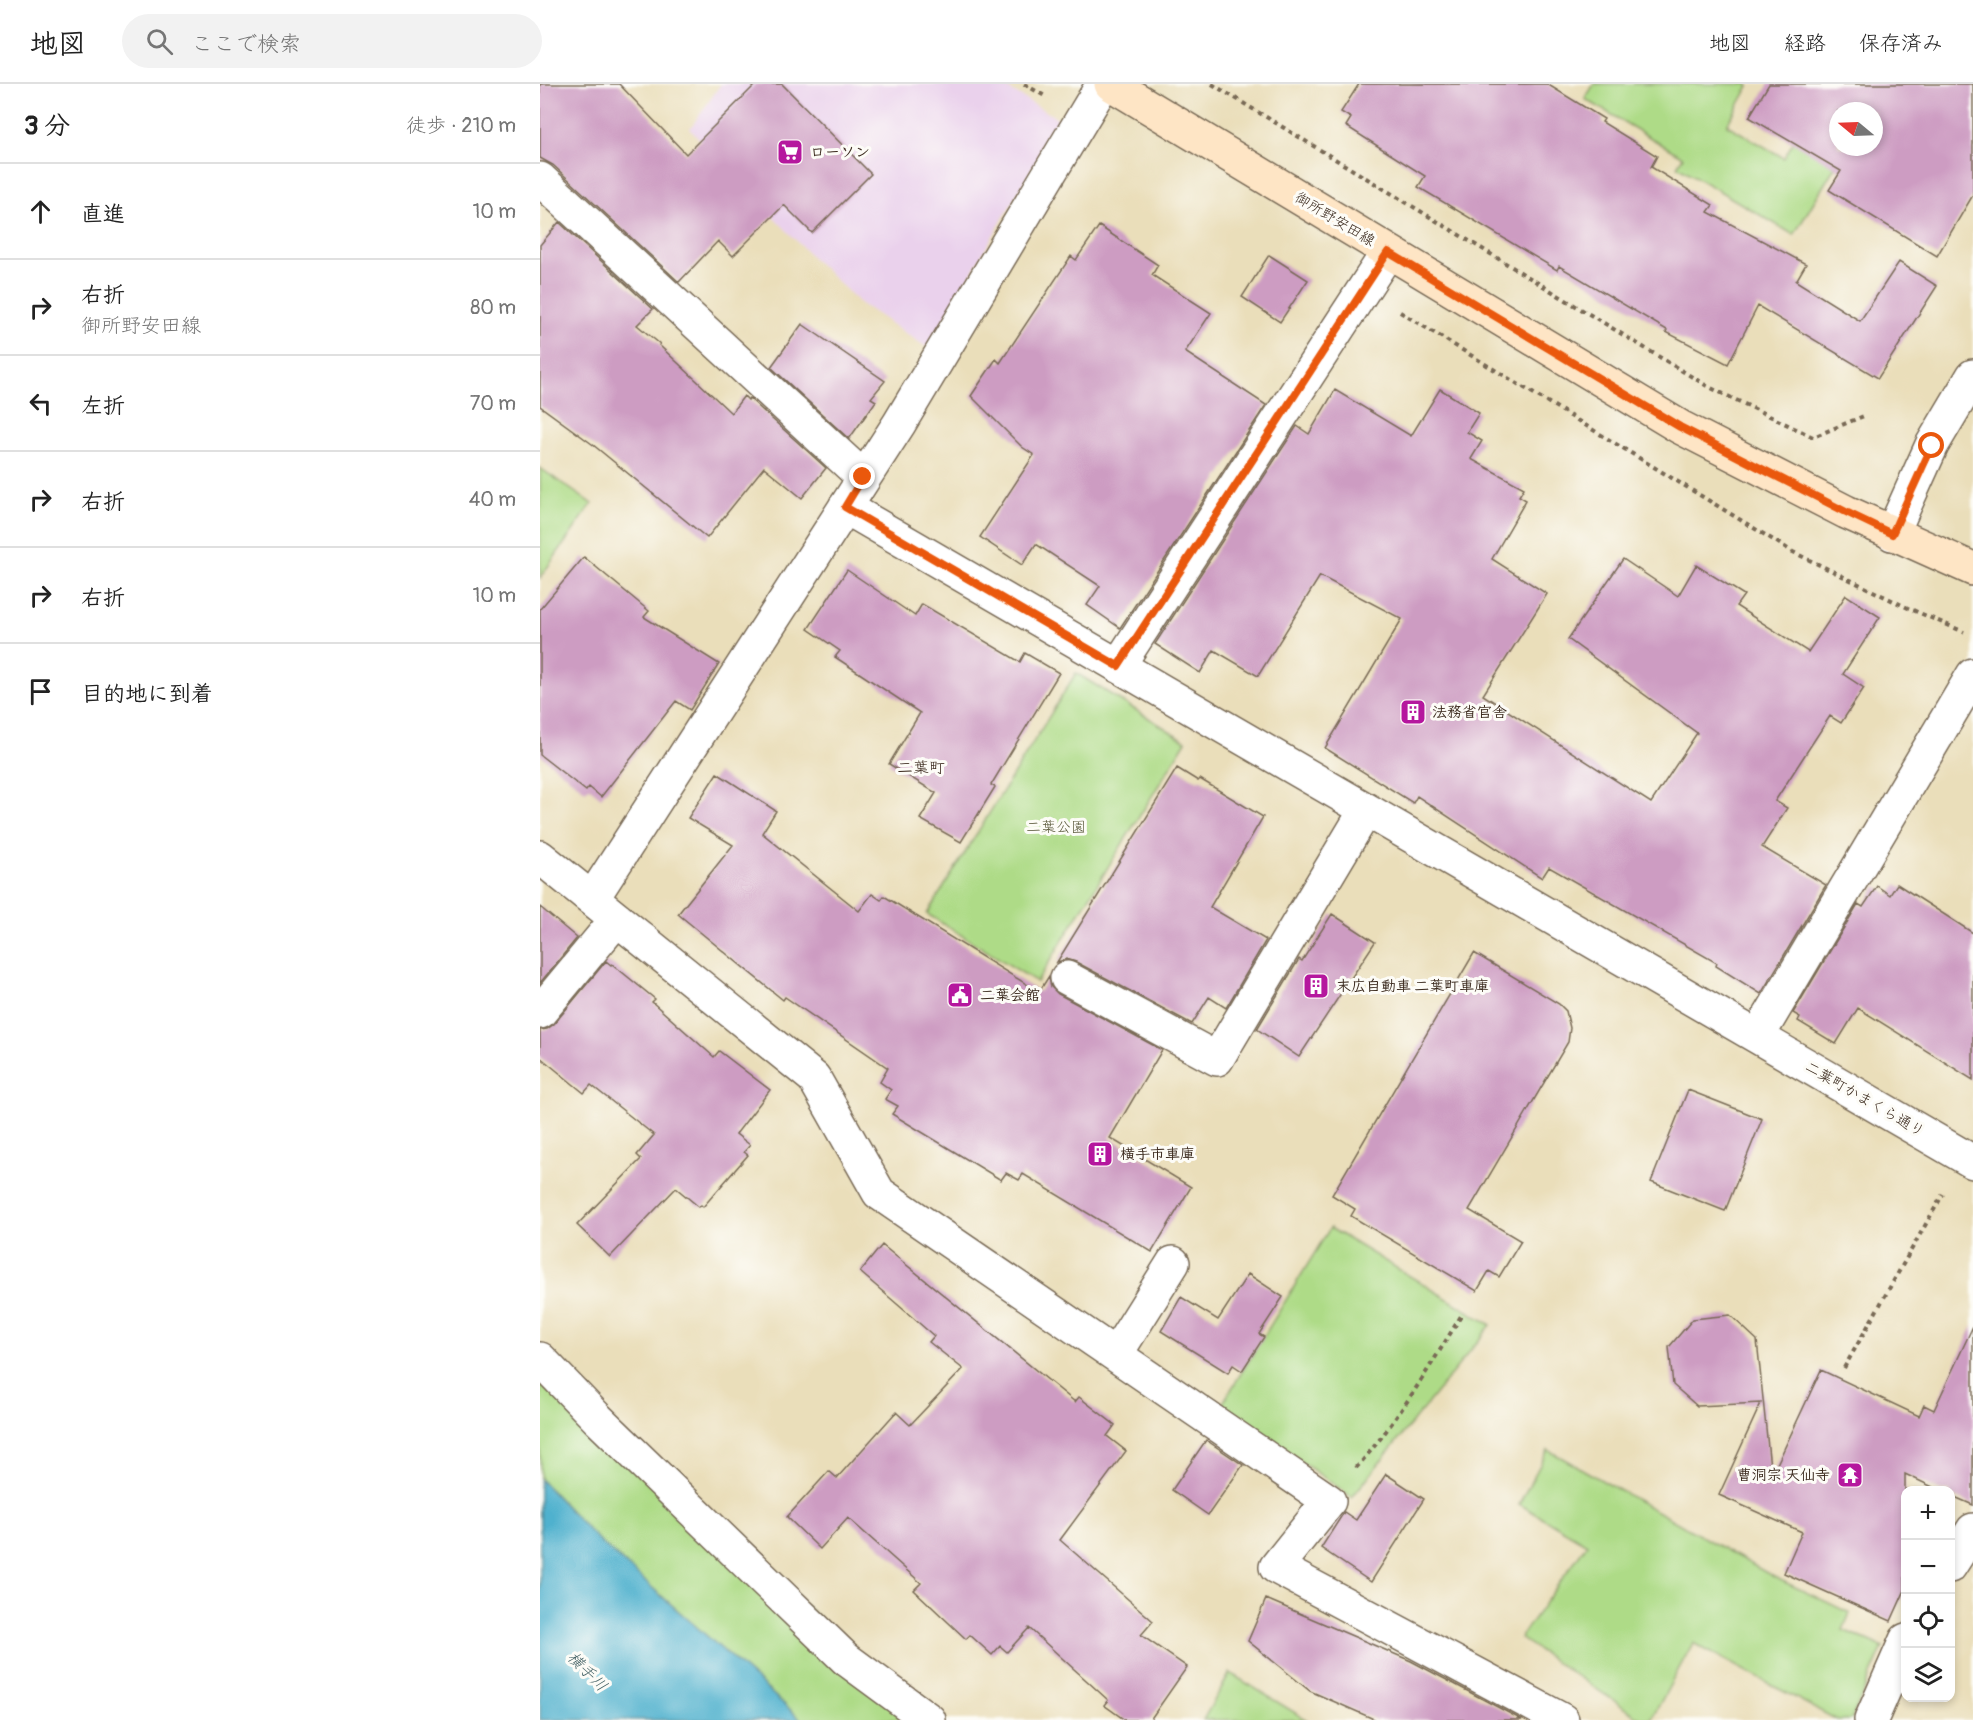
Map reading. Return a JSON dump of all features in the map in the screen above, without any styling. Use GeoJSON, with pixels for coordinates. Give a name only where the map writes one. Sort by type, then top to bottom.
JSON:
{"type":"FeatureCollection","features":[{"type":"Feature","properties":{"kind":"main road","name":"御所野安田線"},"geometry":{"type":"LineString","coordinates":[[1112,84],[1680,427],[1846,512],[1973,569]]}},
{"type":"Feature","properties":{"kind":"street"},"geometry":{"type":"LineString","coordinates":[[540,1012],[863,477],[899,424],[1102,84]]}},
{"type":"Feature","properties":{"kind":"street"},"geometry":{"type":"LineString","coordinates":[[540,179],[863,477]]}},
{"type":"Feature","properties":{"kind":"street"},"geometry":{"type":"LineString","coordinates":[[1118,666],[1388,252]]}},
{"type":"Feature","properties":{"kind":"street"},"geometry":{"type":"LineString","coordinates":[[1892,534],[1932,446],[1973,376]]}},
{"type":"Feature","properties":{"kind":"street","name":"二葉町かまくら通り"},"geometry":{"type":"LineString","coordinates":[[845,507],[1969,1160]]}},
{"type":"Feature","properties":{"kind":"street"},"geometry":{"type":"LineString","coordinates":[[1758,1036],[1973,675]]}},
{"type":"Feature","properties":{"kind":"street"},"geometry":{"type":"LineString","coordinates":[[1067,978],[1217,1059],[1366,810]]}},
{"type":"Feature","properties":{"kind":"street"},"geometry":{"type":"LineString","coordinates":[[540,857],[814,1078],[879,1193],[1329,1501],[1276,1567],[1562,1720]]}},
{"type":"Feature","properties":{"kind":"street"},"geometry":{"type":"LineString","coordinates":[[1116,1354],[1173,1263]]}},
{"type":"Feature","properties":{"kind":"street"},"geometry":{"type":"LineString","coordinates":[[540,1359],[598,1419],[846,1659],[928,1720]]}},
{"type":"Feature","properties":{"kind":"street"},"geometry":{"type":"LineString","coordinates":[[1955,1558],[1973,1530]]}},
{"type":"Feature","properties":{"kind":"street"},"geometry":{"type":"LineString","coordinates":[[1871,1720],[1902,1648]]}},
{"type":"Feature","properties":{"kind":"path"},"geometry":{"type":"LineString","coordinates":[[1024,84],[1082,119]]}},
{"type":"Feature","properties":{"kind":"path"},"geometry":{"type":"LineString","coordinates":[[1212,84],[1707,386],[1813,437],[1866,415]]}},
{"type":"Feature","properties":{"kind":"path"},"geometry":{"type":"LineString","coordinates":[[1363,290],[1793,552],[1908,608],[1973,636]]}},
{"type":"Feature","properties":{"kind":"path"},"geometry":{"type":"LineString","coordinates":[[1844,1368],[1969,1160]]}},
{"type":"Feature","properties":{"kind":"path"},"geometry":{"type":"LineString","coordinates":[[1329,1501],[1373,1450],[1461,1316]]}},
{"type":"Feature","properties":{"kind":"shaded area"},"geometry":{"type":"Polygon","coordinates":[[[721,84],[1000,84],[1060,120],[928,348],[861,304],[812,257],[690,129],[721,84]]]}},
{"type":"Feature","properties":{"kind":"green space"},"geometry":{"type":"Polygon","coordinates":[[[1594,84],[1746,84],[1749,86],[1727,125],[1784,158],[1797,135],[1839,160],[1794,235],[1677,166],[1683,157],[1585,99],[1594,84]]]}},
{"type":"Feature","properties":{"kind":"green space"},"geometry":{"type":"Polygon","coordinates":[[[540,468],[592,504],[540,578],[540,468]]]}},
{"type":"Feature","properties":{"kind":"green space","name":"二葉公園"},"geometry":{"type":"Polygon","coordinates":[[[1076,673],[1186,741],[1037,982],[927,914],[1076,673]]]}},
{"type":"Feature","properties":{"kind":"green space"},"geometry":{"type":"Polygon","coordinates":[[[1330,1228],[1491,1325],[1352,1497],[1221,1406],[1330,1228]]]}},
{"type":"Feature","properties":{"kind":"green space"},"geometry":{"type":"Polygon","coordinates":[[[540,1359],[929,1720],[802,1720],[597,1539],[540,1479],[540,1359]]]}},
{"type":"Feature","properties":{"kind":"green space"},"geometry":{"type":"Polygon","coordinates":[[[1548,1450],[1774,1577],[1850,1613],[1843,1630],[1883,1647],[1851,1720],[1837,1720],[1693,1643],[1651,1720],[1643,1720],[1520,1638],[1587,1544],[1519,1504],[1548,1450]]]}},
{"type":"Feature","properties":{"kind":"green space"},"geometry":{"type":"Polygon","coordinates":[[[1230,1673],[1307,1720],[1203,1720],[1230,1673]]]}},
{"type":"Feature","properties":{"kind":"water","name":"横手川"},"geometry":{"type":"Polygon","coordinates":[[[540,1479],[597,1539],[802,1720],[540,1720],[540,1479]]]}},
{"type":"Feature","properties":{"kind":"building"},"geometry":{"type":"Polygon","coordinates":[[[540,84],[619,84],[686,154],[756,84],[782,84],[871,174],[812,233],[784,205],[733,256],[718,241],[679,282],[553,165],[540,158],[540,84]]]}},
{"type":"Feature","properties":{"kind":"building"},"geometry":{"type":"Polygon","coordinates":[[[1359,84],[1547,84],[1604,119],[1602,122],[1657,156],[1651,167],[1713,205],[1708,212],[1806,264],[1796,281],[1860,321],[1899,262],[1937,286],[1878,378],[1758,306],[1728,364],[1666,332],[1667,330],[1559,266],[1557,270],[1418,187],[1425,176],[1346,126],[1351,118],[1341,112],[1359,84]]]}},
{"type":"Feature","properties":{"kind":"building"},"geometry":{"type":"Polygon","coordinates":[[[1769,84],[1973,84],[1973,195],[1937,256],[1829,190],[1841,171],[1749,117],[1769,84]]]}},
{"type":"Feature","properties":{"kind":"building"},"geometry":{"type":"Polygon","coordinates":[[[559,222],[653,309],[637,325],[660,344],[731,413],[744,396],[748,400],[749,398],[826,468],[802,498],[764,467],[707,538],[592,444],[540,406],[540,245],[559,222]]]}},
{"type":"Feature","properties":{"kind":"building"},"geometry":{"type":"Polygon","coordinates":[[[1099,226],[1158,265],[1152,275],[1211,313],[1185,352],[1266,405],[1120,628],[1087,605],[1100,586],[1036,544],[1022,565],[980,537],[1034,455],[1022,447],[971,396],[996,359],[1000,363],[1071,256],[1076,260],[1099,226]]]}},
{"type":"Feature","properties":{"kind":"building"},"geometry":{"type":"Polygon","coordinates":[[[1269,255],[1308,280],[1280,322],[1242,297],[1269,255]]]}},
{"type":"Feature","properties":{"kind":"building"},"geometry":{"type":"Polygon","coordinates":[[[802,324],[885,381],[871,398],[876,401],[849,439],[771,367],[802,324]]]}},
{"type":"Feature","properties":{"kind":"building"},"geometry":{"type":"Polygon","coordinates":[[[1440,389],[1479,413],[1467,432],[1482,441],[1471,459],[1524,488],[1519,496],[1526,500],[1492,559],[1547,594],[1483,695],[1651,803],[1697,733],[1568,639],[1623,559],[1678,596],[1696,565],[1744,595],[1736,606],[1808,652],[1846,595],[1880,617],[1843,674],[1864,688],[1841,723],[1830,716],[1775,801],[1787,808],[1762,847],[1826,885],[1761,994],[1716,966],[1717,963],[1549,867],[1542,878],[1417,796],[1413,803],[1325,748],[1402,619],[1320,576],[1258,676],[1214,650],[1200,673],[1155,644],[1297,426],[1309,434],[1335,390],[1411,436],[1440,389]]]}},
{"type":"Feature","properties":{"kind":"building"},"geometry":{"type":"Polygon","coordinates":[[[584,557],[649,611],[644,617],[719,664],[690,710],[676,701],[601,797],[589,787],[586,791],[540,755],[540,609],[584,557]]]}},
{"type":"Feature","properties":{"kind":"building"},"geometry":{"type":"Polygon","coordinates":[[[847,570],[915,616],[922,604],[1020,662],[1025,653],[1059,673],[991,785],[995,787],[961,842],[920,819],[936,793],[889,764],[920,713],[835,657],[840,651],[808,629],[847,570]]]}},
{"type":"Feature","properties":{"kind":"building"},"geometry":{"type":"Polygon","coordinates":[[[1177,768],[1198,781],[1200,779],[1263,817],[1210,907],[1266,940],[1226,1008],[1209,997],[1192,1024],[1076,962],[1067,959],[1057,962],[1177,768]]]}},
{"type":"Feature","properties":{"kind":"building"},"geometry":{"type":"Polygon","coordinates":[[[717,773],[776,811],[762,833],[859,911],[872,894],[881,900],[884,896],[1039,992],[1049,976],[1051,987],[1058,994],[1162,1050],[1110,1138],[1191,1187],[1152,1252],[1023,1174],[1019,1180],[1006,1173],[1001,1180],[892,1114],[898,1106],[885,1099],[891,1090],[880,1082],[888,1068],[785,997],[783,1000],[678,914],[733,845],[688,818],[717,773]]]}},
{"type":"Feature","properties":{"kind":"building"},"geometry":{"type":"Polygon","coordinates":[[[1897,884],[1973,933],[1973,1080],[1858,1008],[1836,1044],[1798,1021],[1800,1017],[1793,1013],[1858,904],[1863,907],[1877,886],[1890,895],[1897,884]]]}},
{"type":"Feature","properties":{"kind":"building"},"geometry":{"type":"Polygon","coordinates":[[[540,907],[577,938],[540,983],[540,907]]]}},
{"type":"Feature","properties":{"kind":"building","name":"末広自動車 二葉町車庫"},"geometry":{"type":"Polygon","coordinates":[[[1332,914],[1375,942],[1299,1057],[1257,1029],[1299,959],[1302,961],[1332,914]]]}},
{"type":"Feature","properties":{"kind":"building"},"geometry":{"type":"Polygon","coordinates":[[[1474,953],[1559,1004],[1566,1011],[1570,1028],[1568,1042],[1469,1210],[1521,1241],[1499,1277],[1489,1271],[1477,1291],[1351,1216],[1355,1209],[1332,1195],[1474,953]]]}},
{"type":"Feature","properties":{"kind":"building"},"geometry":{"type":"Polygon","coordinates":[[[606,961],[655,999],[652,1002],[714,1057],[719,1051],[770,1090],[736,1134],[750,1145],[744,1152],[748,1155],[703,1207],[701,1205],[699,1207],[676,1188],[610,1257],[577,1225],[641,1159],[637,1155],[654,1135],[591,1085],[584,1093],[540,1057],[540,1030],[547,1029],[554,1024],[606,961]]]}},
{"type":"Feature","properties":{"kind":"building"},"geometry":{"type":"Polygon","coordinates":[[[1688,1090],[1762,1119],[1725,1211],[1651,1182],[1688,1090]]]}},
{"type":"Feature","properties":{"kind":"building"},"geometry":{"type":"Polygon","coordinates":[[[882,1245],[1075,1402],[1079,1397],[1115,1425],[1107,1436],[1126,1451],[1060,1540],[1153,1621],[1141,1635],[1187,1667],[1150,1720],[1125,1720],[1104,1705],[1108,1700],[1029,1628],[1007,1652],[1000,1646],[992,1655],[970,1635],[966,1639],[914,1590],[921,1583],[848,1518],[820,1549],[787,1517],[829,1471],[837,1478],[896,1412],[910,1425],[963,1369],[929,1342],[934,1336],[860,1272],[882,1245]]]}},
{"type":"Feature","properties":{"kind":"building"},"geometry":{"type":"Polygon","coordinates":[[[1248,1274],[1283,1297],[1259,1334],[1264,1337],[1242,1371],[1233,1365],[1228,1373],[1161,1331],[1181,1297],[1218,1320],[1248,1274]]]}},
{"type":"Feature","properties":{"kind":"building","name":"曹洞宗 天仙寺"},"geometry":{"type":"Polygon","coordinates":[[[1730,1315],[1757,1340],[1771,1477],[1821,1370],[1919,1416],[1924,1405],[1934,1410],[1973,1326],[1973,1505],[1955,1497],[1955,1486],[1930,1486],[1905,1474],[1905,1486],[1901,1486],[1901,1599],[1891,1621],[1784,1573],[1802,1532],[1719,1495],[1761,1403],[1697,1406],[1673,1385],[1669,1347],[1693,1319],[1730,1315]]]}},
{"type":"Feature","properties":{"kind":"building"},"geometry":{"type":"Polygon","coordinates":[[[1206,1440],[1243,1465],[1208,1515],[1172,1490],[1206,1440]]]}},
{"type":"Feature","properties":{"kind":"building"},"geometry":{"type":"Polygon","coordinates":[[[1386,1474],[1424,1499],[1371,1582],[1321,1548],[1344,1512],[1356,1520],[1386,1474]]]}},
{"type":"Feature","properties":{"kind":"building"},"geometry":{"type":"Polygon","coordinates":[[[1266,1599],[1411,1661],[1522,1720],[1376,1720],[1310,1691],[1248,1641],[1266,1599]]]}},
{"type":"Feature","properties":{"kind":"place","name":"ローソン"},"geometry":{"type":"Point","coordinates":[790,152]}},
{"type":"Feature","properties":{"kind":"place","name":"法務省官舎"},"geometry":{"type":"Point","coordinates":[1413,712]}},
{"type":"Feature","properties":{"kind":"place","name":"末広自動車 二葉町車庫"},"geometry":{"type":"Point","coordinates":[1316,986]}},
{"type":"Feature","properties":{"kind":"place","name":"二葉会館"},"geometry":{"type":"Point","coordinates":[960,995]}},
{"type":"Feature","properties":{"kind":"place","name":"横手市車庫"},"geometry":{"type":"Point","coordinates":[1100,1154]}},
{"type":"Feature","properties":{"kind":"place","name":"曹洞宗 天仙寺"},"geometry":{"type":"Point","coordinates":[1850,1475]}},
{"type":"Feature","properties":{"kind":"district","name":"二葉町"},"geometry":{"type":"Point","coordinates":[921,767]}},
{"type":"Feature","properties":{"kind":"route"},"geometry":{"type":"LineString","coordinates":[[863,477],[845,507],[1118,666],[1388,252],[1680,427],[1892,534],[1932,446]]}}]}
